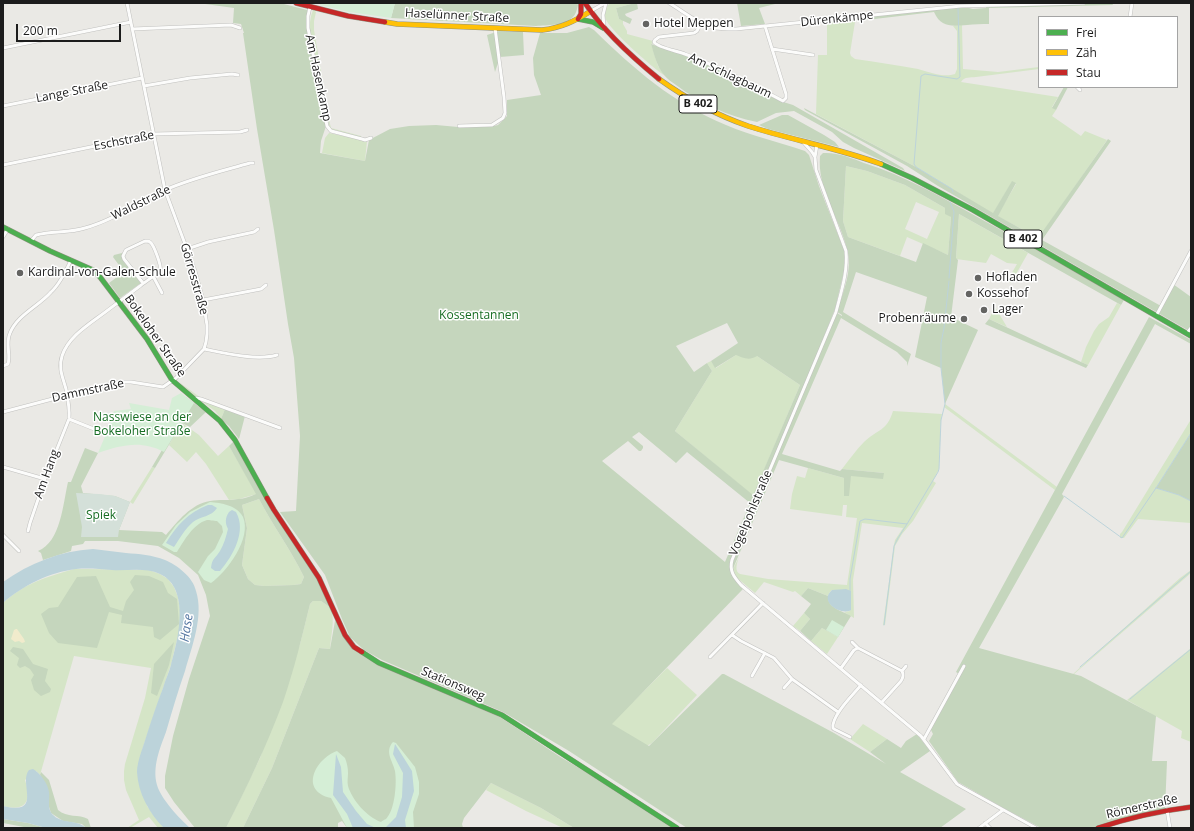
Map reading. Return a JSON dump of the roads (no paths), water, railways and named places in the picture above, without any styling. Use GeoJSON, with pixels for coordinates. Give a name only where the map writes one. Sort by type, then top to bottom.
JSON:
{"type":"FeatureCollection","features":[{"type":"Feature","properties":{"kind":"street","name":"Görresstraße"},"geometry":{"type":"LineString","coordinates":[[127,3],[165,190],[195,271],[203,300],[207,334],[204,349]]}},
{"type":"Feature","properties":{"kind":"street","name":"Haselünner Straße"},"geometry":{"type":"LineString","coordinates":[[296,3],[348,16],[397,24],[547,30],[571,24],[591,11]]}},
{"type":"Feature","properties":{"kind":"street"},"geometry":{"type":"LineString","coordinates":[[581,3],[581,14],[578,20],[593,22],[605,28]]}},
{"type":"Feature","properties":{"kind":"street","name":"B 402"},"geometry":{"type":"LineString","coordinates":[[585,3],[605,28],[638,62],[669,87],[708,110],[746,125],[875,162],[912,178],[992,221],[1189,335]]}},
{"type":"Feature","properties":{"kind":"street"},"geometry":{"type":"LineString","coordinates":[[605,3],[602,15],[605,28]]}},
{"type":"Feature","properties":{"kind":"street"},"geometry":{"type":"LineString","coordinates":[[591,11],[605,3]]}},
{"type":"Feature","properties":{"kind":"street","name":"Dürenkämpe"},"geometry":{"type":"LineString","coordinates":[[669,3],[701,24],[722,29],[736,29],[961,6],[1084,3]]}},
{"type":"Feature","properties":{"kind":"street"},"geometry":{"type":"LineString","coordinates":[[1130,16],[1132,3]]}},
{"type":"Feature","properties":{"kind":"street","name":"Am Hasenkamp"},"geometry":{"type":"LineString","coordinates":[[310,7],[308,28],[327,126],[331,130],[365,140],[372,138]]}},
{"type":"Feature","properties":{"kind":"street"},"geometry":{"type":"LineString","coordinates":[[3,48],[131,22]]}},
{"type":"Feature","properties":{"kind":"street","name":"Am Schlagbaum"},"geometry":{"type":"LineString","coordinates":[[701,24],[694,33],[659,37],[654,42],[660,46],[678,51],[718,67],[783,101],[786,98],[786,94],[765,26]]}},
{"type":"Feature","properties":{"kind":"street"},"geometry":{"type":"LineString","coordinates":[[132,29],[230,25],[240,28]]}},
{"type":"Feature","properties":{"kind":"street"},"geometry":{"type":"LineString","coordinates":[[459,126],[492,125],[503,118],[505,113],[495,28]]}},
{"type":"Feature","properties":{"kind":"street"},"geometry":{"type":"LineString","coordinates":[[772,49],[812,55]]}},
{"type":"Feature","properties":{"kind":"street"},"geometry":{"type":"LineString","coordinates":[[144,86],[213,76],[232,74],[238,75]]}},
{"type":"Feature","properties":{"kind":"street","name":"Lange Straße"},"geometry":{"type":"LineString","coordinates":[[3,106],[142,78]]}},
{"type":"Feature","properties":{"kind":"street","name":"Eschstraße"},"geometry":{"type":"LineString","coordinates":[[3,165],[154,134],[240,132],[247,130]]}},
{"type":"Feature","properties":{"kind":"street"},"geometry":{"type":"LineString","coordinates":[[803,141],[815,157]]}},
{"type":"Feature","properties":{"kind":"street","name":"Vogelpohlstraße"},"geometry":{"type":"LineString","coordinates":[[817,145],[815,157],[816,170],[846,251],[846,274],[836,312],[732,560],[732,572],[742,585],[924,739],[957,784],[1036,828]]}},
{"type":"Feature","properties":{"kind":"street","name":"Waldstraße"},"geometry":{"type":"LineString","coordinates":[[31,241],[36,235],[73,231],[99,224],[165,190],[197,178],[253,163]]}},
{"type":"Feature","properties":{"kind":"street"},"geometry":{"type":"LineString","coordinates":[[3,237],[6,228]]}},
{"type":"Feature","properties":{"kind":"street","name":"Bokeloher Straße"},"geometry":{"type":"LineString","coordinates":[[6,228],[97,273],[147,339],[172,380],[220,421],[235,440],[274,510]]}},
{"type":"Feature","properties":{"kind":"street"},"geometry":{"type":"LineString","coordinates":[[187,249],[208,242],[254,232],[258,229]]}},
{"type":"Feature","properties":{"kind":"street","name":"Am Hang"},"geometry":{"type":"LineString","coordinates":[[28,531],[45,479],[69,419],[70,412],[60,366],[64,350],[79,332],[143,284],[161,268],[150,242],[145,241],[126,250],[124,253],[124,258],[143,284]]}},
{"type":"Feature","properties":{"kind":"street"},"geometry":{"type":"LineString","coordinates":[[1156,316],[1191,251]]}},
{"type":"Feature","properties":{"kind":"street"},"geometry":{"type":"LineString","coordinates":[[3,366],[8,364],[7,341],[13,327],[21,318],[52,292],[71,260]]}},
{"type":"Feature","properties":{"kind":"street"},"geometry":{"type":"LineString","coordinates":[[153,276],[162,293]]}},
{"type":"Feature","properties":{"kind":"street"},"geometry":{"type":"LineString","coordinates":[[203,300],[261,289],[266,285]]}},
{"type":"Feature","properties":{"kind":"street"},"geometry":{"type":"LineString","coordinates":[[1189,335],[1191,328]]}},
{"type":"Feature","properties":{"kind":"street"},"geometry":{"type":"LineString","coordinates":[[172,380],[176,378],[204,349],[254,356],[270,357],[277,355]]}},
{"type":"Feature","properties":{"kind":"street","name":"Dammstraße"},"geometry":{"type":"LineString","coordinates":[[3,412],[117,382],[131,382],[163,387],[172,380]]}},
{"type":"Feature","properties":{"kind":"street"},"geometry":{"type":"LineString","coordinates":[[194,399],[201,399],[280,428]]}},
{"type":"Feature","properties":{"kind":"street"},"geometry":{"type":"LineString","coordinates":[[69,419],[94,429]]}},
{"type":"Feature","properties":{"kind":"street"},"geometry":{"type":"LineString","coordinates":[[3,467],[45,479]]}},
{"type":"Feature","properties":{"kind":"street","name":"Stationsweg"},"geometry":{"type":"LineString","coordinates":[[274,510],[319,578],[344,635],[354,647],[379,663],[502,715],[677,828]]}},
{"type":"Feature","properties":{"kind":"street"},"geometry":{"type":"LineString","coordinates":[[3,536],[20,551]]}},
{"type":"Feature","properties":{"kind":"street"},"geometry":{"type":"LineString","coordinates":[[710,657],[763,603]]}},
{"type":"Feature","properties":{"kind":"street"},"geometry":{"type":"LineString","coordinates":[[732,635],[777,660],[792,679],[838,712]]}},
{"type":"Feature","properties":{"kind":"street"},"geometry":{"type":"LineString","coordinates":[[852,642],[858,648],[902,671]]}},
{"type":"Feature","properties":{"kind":"street"},"geometry":{"type":"LineString","coordinates":[[841,668],[854,650],[858,648]]}},
{"type":"Feature","properties":{"kind":"street"},"geometry":{"type":"LineString","coordinates":[[752,676],[765,653]]}},
{"type":"Feature","properties":{"kind":"street"},"geometry":{"type":"LineString","coordinates":[[882,702],[903,678],[902,671],[906,666]]}},
{"type":"Feature","properties":{"kind":"street"},"geometry":{"type":"LineString","coordinates":[[924,739],[964,666]]}},
{"type":"Feature","properties":{"kind":"street"},"geometry":{"type":"LineString","coordinates":[[784,688],[792,679]]}},
{"type":"Feature","properties":{"kind":"street"},"geometry":{"type":"LineString","coordinates":[[850,737],[833,728],[832,724],[838,712],[861,685]]}},
{"type":"Feature","properties":{"kind":"street","name":"Römerstraße"},"geometry":{"type":"LineString","coordinates":[[1098,828],[1120,821],[1167,810],[1191,807]]}},
{"type":"Feature","properties":{"kind":"street"},"geometry":{"type":"LineString","coordinates":[[979,828],[1003,810]]}},
{"type":"Feature","properties":{"kind":"street"},"geometry":{"type":"LineString","coordinates":[[1167,810],[1170,828]]}},
{"type":"Feature","properties":{"kind":"street"},"geometry":{"type":"LineString","coordinates":[[985,823],[990,828]]}},
{"type":"Feature","properties":{"kind":"water"},"geometry":{"type":"Polygon","coordinates":[[[208,505],[212,505],[217,508],[209,515],[193,522],[174,547],[166,543],[184,520],[208,505]]]}},
{"type":"Feature","properties":{"kind":"water"},"geometry":{"type":"Polygon","coordinates":[[[232,510],[236,512],[239,519],[240,527],[237,543],[225,565],[220,571],[215,571],[211,568],[212,562],[224,543],[228,529],[226,518],[232,510]]]}},
{"type":"Feature","properties":{"kind":"water","name":"Hase"},"geometry":{"type":"Polygon","coordinates":[[[93,549],[146,555],[165,560],[188,576],[196,591],[199,611],[194,641],[159,751],[155,771],[157,785],[162,796],[176,814],[190,828],[164,828],[145,802],[140,788],[137,772],[141,753],[170,668],[177,642],[180,615],[179,602],[176,591],[170,581],[160,574],[148,571],[76,569],[56,573],[37,581],[19,591],[3,603],[3,582],[13,575],[57,555],[93,549]]]}},
{"type":"Feature","properties":{"kind":"water"},"geometry":{"type":"Polygon","coordinates":[[[846,589],[851,591],[851,610],[842,611],[833,607],[829,603],[828,595],[832,590],[846,589]]]}},
{"type":"Feature","properties":{"kind":"water"},"geometry":{"type":"Polygon","coordinates":[[[395,744],[412,771],[414,791],[405,820],[406,828],[385,828],[396,817],[402,797],[403,773],[393,754],[395,744]]]}},
{"type":"Feature","properties":{"kind":"water"},"geometry":{"type":"Polygon","coordinates":[[[336,754],[341,767],[343,792],[367,824],[376,828],[353,828],[347,814],[333,795],[336,754]]]}},
{"type":"Feature","properties":{"kind":"water"},"geometry":{"type":"Polygon","coordinates":[[[33,769],[46,783],[49,792],[50,812],[60,820],[82,825],[86,828],[46,828],[28,823],[3,819],[3,806],[15,808],[23,806],[26,802],[26,776],[29,770],[33,769]]]}},
{"type":"Feature","properties":{"kind":"waterway"},"geometry":{"type":"LineString","coordinates":[[953,192],[952,189],[916,167],[914,164],[921,76],[925,74],[957,79],[960,77],[958,8]]}},
{"type":"Feature","properties":{"kind":"waterway"},"geometry":{"type":"LineString","coordinates":[[949,278],[954,212],[950,202]]}},
{"type":"Feature","properties":{"kind":"waterway"},"geometry":{"type":"LineString","coordinates":[[850,591],[850,579],[860,521],[865,519],[907,524],[939,469],[941,420],[945,404],[941,368],[941,343],[949,281]]}},
{"type":"Feature","properties":{"kind":"waterway"},"geometry":{"type":"LineString","coordinates":[[1064,496],[1122,538],[1191,433]]}},
{"type":"Feature","properties":{"kind":"waterway"},"geometry":{"type":"LineString","coordinates":[[1156,488],[1179,495],[1191,501]]}},
{"type":"Feature","properties":{"kind":"waterway"},"geometry":{"type":"LineString","coordinates":[[884,625],[894,546],[907,524]]}},
{"type":"Feature","properties":{"kind":"waterway"},"geometry":{"type":"LineString","coordinates":[[1080,667],[1191,571]]}},
{"type":"Feature","properties":{"kind":"waterway"},"geometry":{"type":"LineString","coordinates":[[1130,699],[1191,649]]}},
{"type":"Feature","properties":{"kind":"place","name":"Hotel Meppen"},"geometry":{"type":"Point","coordinates":[646,24]}},
{"type":"Feature","properties":{"kind":"place","name":"Kardinal-von-Galen-Schule"},"geometry":{"type":"Point","coordinates":[20,273]}},
{"type":"Feature","properties":{"kind":"place","name":"Hofladen"},"geometry":{"type":"Point","coordinates":[978,278]}},
{"type":"Feature","properties":{"kind":"place","name":"Kossehof"},"geometry":{"type":"Point","coordinates":[969,294]}},
{"type":"Feature","properties":{"kind":"place","name":"Lager"},"geometry":{"type":"Point","coordinates":[984,310]}},
{"type":"Feature","properties":{"kind":"place","name":"Probenräume"},"geometry":{"type":"Point","coordinates":[964,319]}},
{"type":"Feature","properties":{"kind":"park label","name":"Kossentannen"},"geometry":{"type":"Point","coordinates":[479,316]}},
{"type":"Feature","properties":{"kind":"park label","name":"Nasswiese an der Bokeloher Straße"},"geometry":{"type":"Point","coordinates":[142,425]}},
{"type":"Feature","properties":{"kind":"park label","name":"Spiek"},"geometry":{"type":"Point","coordinates":[101,516]}}]}
